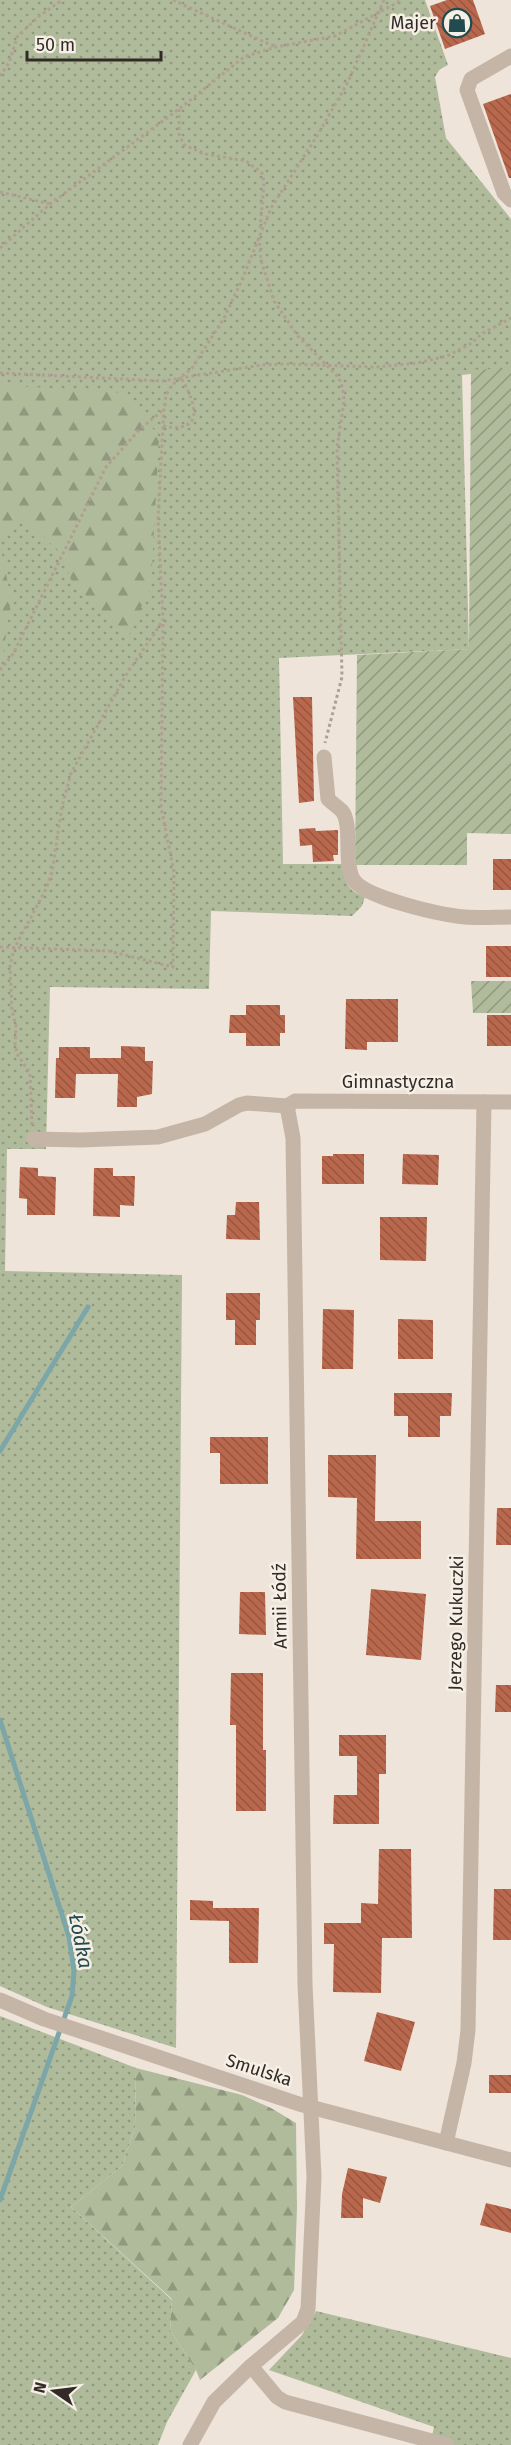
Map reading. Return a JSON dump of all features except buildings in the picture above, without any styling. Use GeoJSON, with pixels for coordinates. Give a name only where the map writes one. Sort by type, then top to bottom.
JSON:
{"type":"FeatureCollection","features":[{"type":"Feature","properties":{"kind":"street"},"geometry":{"type":"LineString","coordinates":[[511,56],[471,79],[467,90],[504,193],[511,200]]}},
{"type":"Feature","properties":{"kind":"street"},"geometry":{"type":"LineString","coordinates":[[324,757],[328,799],[343,812],[353,879],[362,887],[380,897],[464,917],[511,917]]}},
{"type":"Feature","properties":{"kind":"street","name":"Gimnastyczna"},"geometry":{"type":"LineString","coordinates":[[34,1139],[158,1137],[205,1124],[247,1103],[287,1106],[295,1101],[511,1102]]}},
{"type":"Feature","properties":{"kind":"street","name":"Jerzego Kukuczki"},"geometry":{"type":"LineString","coordinates":[[446,2143],[464,2063],[468,2030],[484,1102]]}},
{"type":"Feature","properties":{"kind":"street","name":"Armii Łódź"},"geometry":{"type":"LineString","coordinates":[[190,2445],[214,2402],[251,2366],[303,2322],[308,2309],[314,2177],[305,1984],[293,1150],[287,1106]]}},
{"type":"Feature","properties":{"kind":"street","name":"Smulska"},"geometry":{"type":"LineString","coordinates":[[0,2000],[44,2019],[299,2104],[511,2160]]}},
{"type":"Feature","properties":{"kind":"street"},"geometry":{"type":"LineString","coordinates":[[251,2366],[277,2397],[285,2402],[447,2445]]}},
{"type":"Feature","properties":{"kind":"path"},"geometry":{"type":"LineString","coordinates":[[0,76],[9,63],[17,37],[38,17],[62,0]]}},
{"type":"Feature","properties":{"kind":"path"},"geometry":{"type":"LineString","coordinates":[[173,0],[276,47]]}},
{"type":"Feature","properties":{"kind":"path"},"geometry":{"type":"LineString","coordinates":[[0,947],[109,951],[173,967],[174,872],[161,807],[163,621],[158,518],[166,395],[172,385],[192,368],[224,318],[271,208],[348,82],[384,0]]}},
{"type":"Feature","properties":{"kind":"path"},"geometry":{"type":"LineString","coordinates":[[0,248],[50,204],[179,110],[244,57],[276,47],[335,36],[402,0]]}},
{"type":"Feature","properties":{"kind":"path"},"geometry":{"type":"LineString","coordinates":[[179,110],[179,134],[184,145],[206,154],[246,161],[262,173],[264,183],[259,235],[261,260],[274,302],[298,336],[339,378],[343,388],[344,401],[337,448],[342,677],[325,738],[324,757]]}},
{"type":"Feature","properties":{"kind":"path"},"geometry":{"type":"LineString","coordinates":[[0,192],[50,204]]}},
{"type":"Feature","properties":{"kind":"path"},"geometry":{"type":"LineString","coordinates":[[0,374],[133,381],[181,378],[261,365],[376,367],[407,364],[447,356],[511,318]]}},
{"type":"Feature","properties":{"kind":"path"},"geometry":{"type":"LineString","coordinates":[[163,426],[175,428],[187,426],[193,420],[195,409],[193,398],[181,378]]}},
{"type":"Feature","properties":{"kind":"path"},"geometry":{"type":"LineString","coordinates":[[0,670],[13,654],[106,468],[140,429],[164,409]]}},
{"type":"Feature","properties":{"kind":"path"},"geometry":{"type":"LineString","coordinates":[[34,1139],[30,1072],[16,1054],[16,1026],[12,1010],[10,966],[14,949],[46,889],[52,872],[70,773],[126,675],[163,621]]}},
{"type":"Feature","properties":{"kind":"green space"},"geometry":{"type":"Polygon","coordinates":[[[0,0],[425,0],[448,65],[440,69],[435,77],[446,138],[511,219],[511,369],[462,375],[469,649],[279,658],[283,864],[344,864],[348,885],[354,892],[365,897],[362,906],[352,916],[211,911],[209,989],[50,987],[46,1149],[7,1149],[5,1271],[182,1275],[176,2048],[47,2007],[0,1986],[0,0]]]}},
{"type":"Feature","properties":{"kind":"green space"},"geometry":{"type":"Polygon","coordinates":[[[511,368],[511,834],[467,833],[467,865],[355,865],[357,655],[469,649],[471,370],[511,368]]]}},
{"type":"Feature","properties":{"kind":"green space"},"geometry":{"type":"Polygon","coordinates":[[[0,385],[127,393],[159,437],[151,585],[129,635],[73,584],[59,551],[24,519],[0,539],[0,385]]]}},
{"type":"Feature","properties":{"kind":"green space"},"geometry":{"type":"Polygon","coordinates":[[[0,544],[11,599],[3,656],[0,656],[0,544]]]}},
{"type":"Feature","properties":{"kind":"green space"},"geometry":{"type":"Polygon","coordinates":[[[471,981],[511,981],[511,1013],[473,1013],[471,981]]]}},
{"type":"Feature","properties":{"kind":"green space"},"geometry":{"type":"Polygon","coordinates":[[[0,2016],[136,2068],[135,2127],[122,2166],[71,2207],[172,2300],[170,2330],[196,2370],[167,2422],[158,2445],[0,2445],[0,2016]]]}},
{"type":"Feature","properties":{"kind":"green space"},"geometry":{"type":"Polygon","coordinates":[[[136,2068],[242,2095],[271,2108],[296,2123],[297,2208],[294,2290],[278,2318],[200,2380],[170,2330],[172,2299],[71,2207],[122,2166],[135,2127],[136,2068]]]}},
{"type":"Feature","properties":{"kind":"green space"},"geometry":{"type":"Polygon","coordinates":[[[316,2311],[511,2358],[511,2445],[430,2445],[434,2427],[269,2370],[302,2335],[316,2311]]]}},
{"type":"Feature","properties":{"kind":"waterway"},"geometry":{"type":"LineString","coordinates":[[0,1451],[88,1307]]}},
{"type":"Feature","properties":{"kind":"waterway","name":"Łódka"},"geometry":{"type":"LineString","coordinates":[[0,1720],[69,1937],[74,1971],[72,1996],[0,2200]]}},
{"type":"Feature","properties":{"kind":"place","name":"Majer"},"geometry":{"type":"Point","coordinates":[457,23]}}]}
